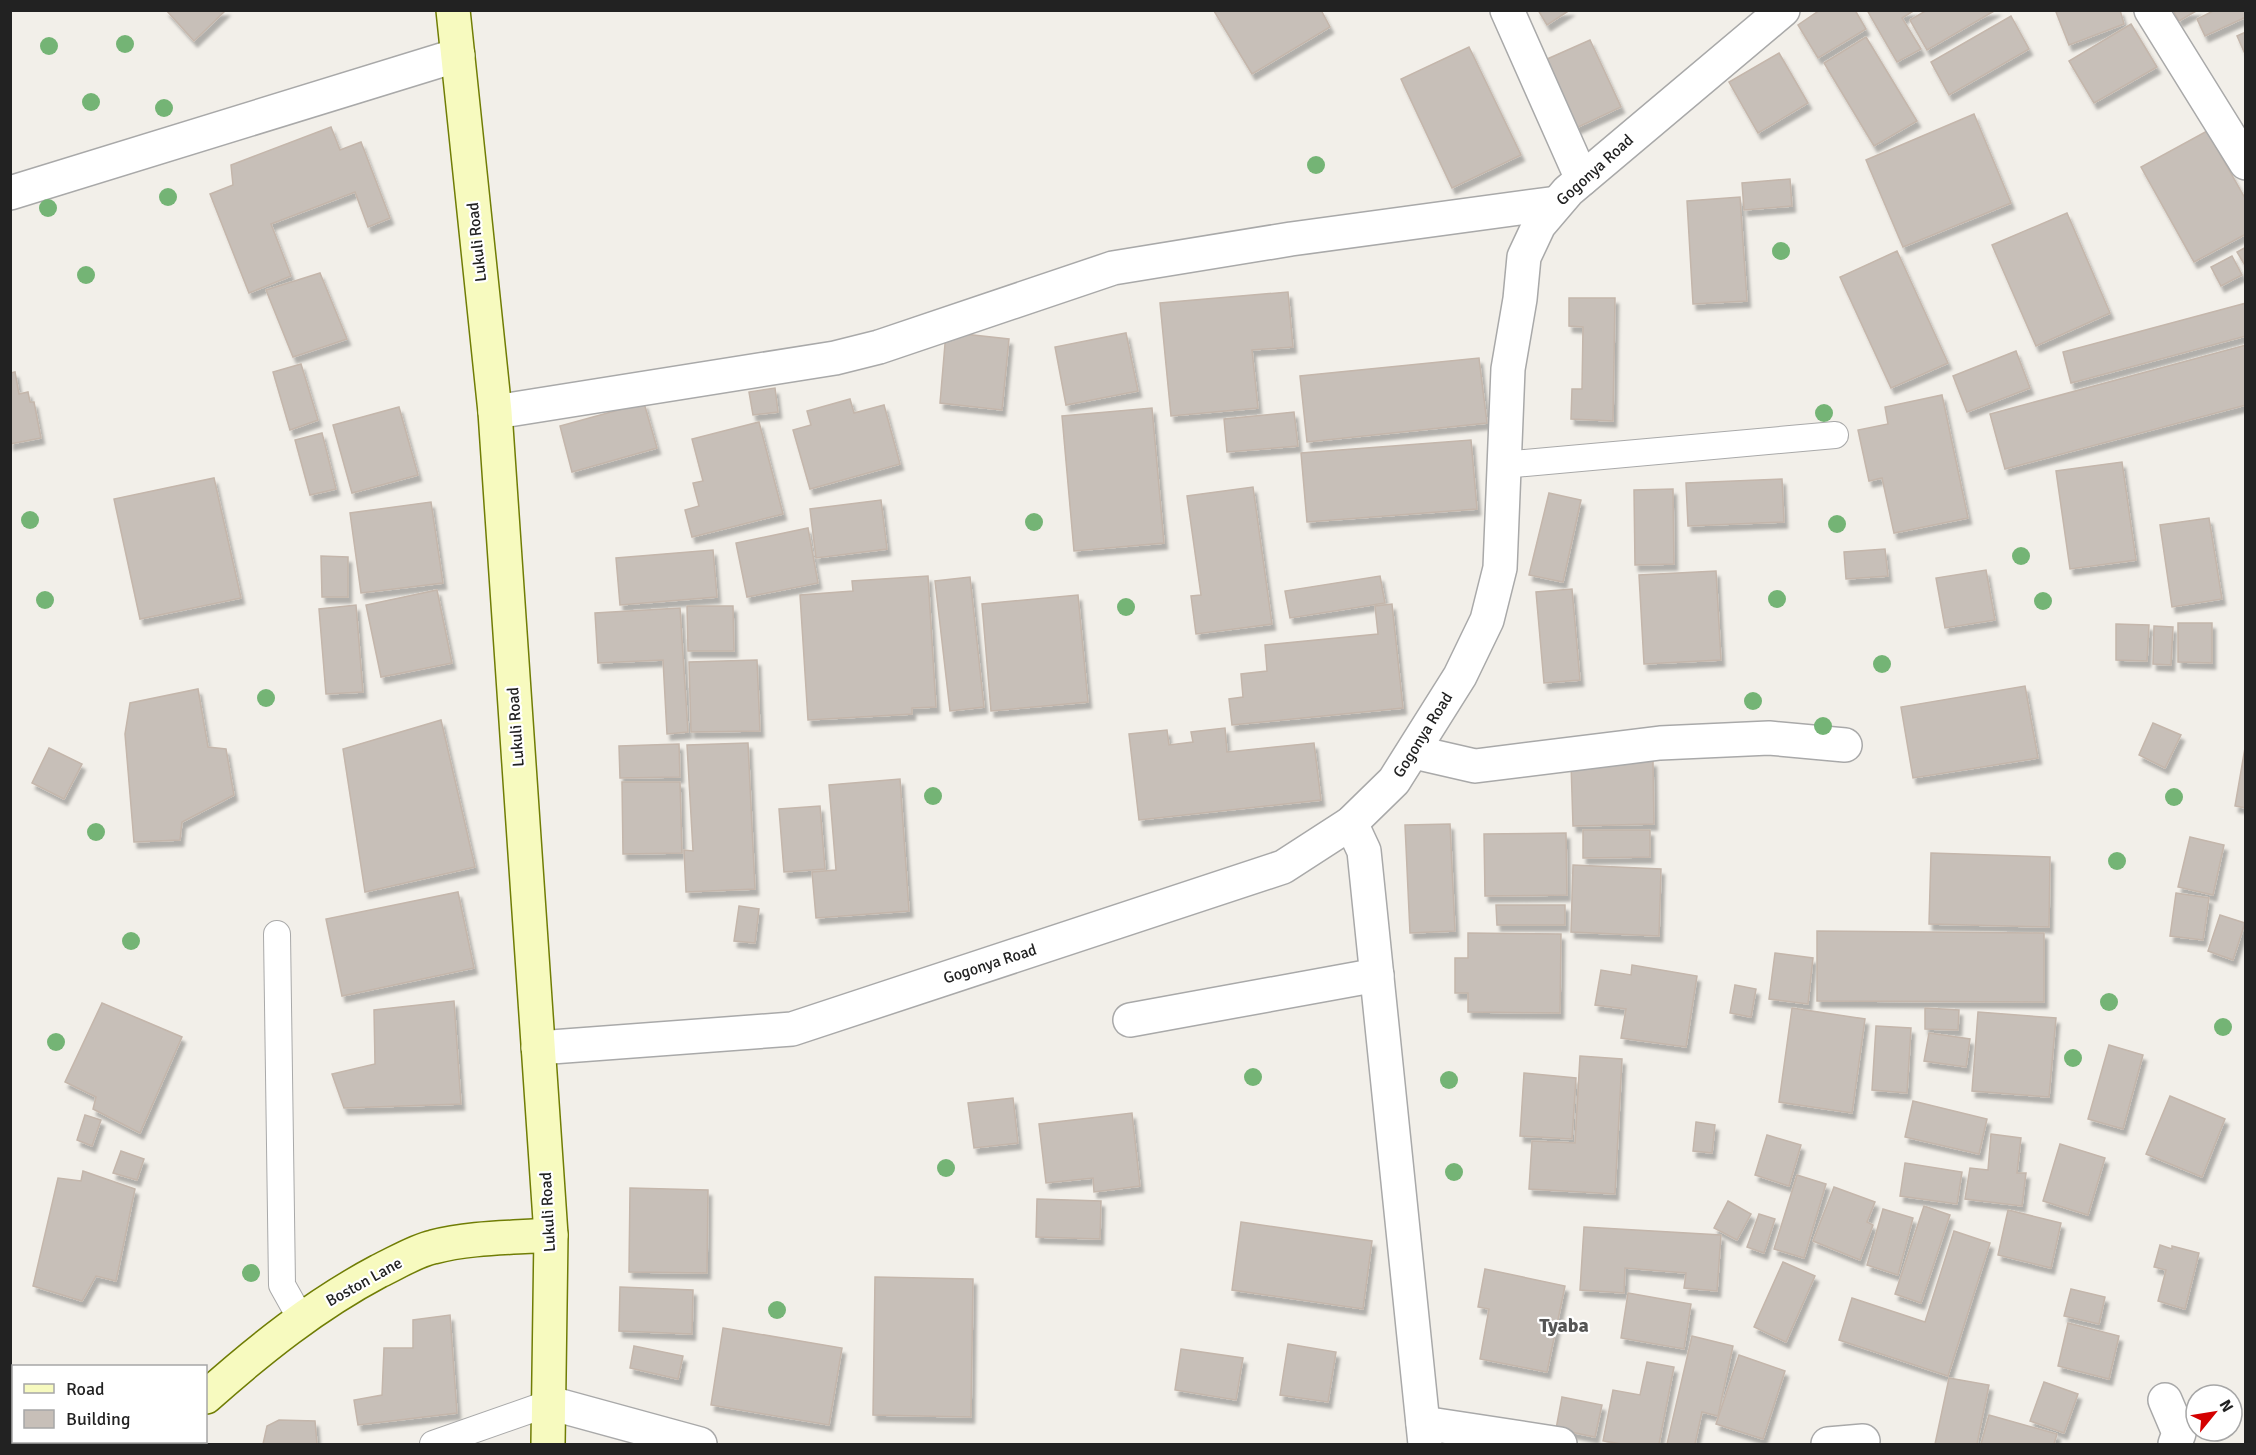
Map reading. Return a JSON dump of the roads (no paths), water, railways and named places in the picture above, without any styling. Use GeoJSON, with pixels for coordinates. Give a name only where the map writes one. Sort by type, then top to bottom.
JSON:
{"type":"FeatureCollection","features":[{"type":"Feature","properties":{"kind":"street","name":"Lukuli Road"},"geometry":{"type":"LineString","coordinates":[[453,10],[495,412],[551,1235],[548,1444]]}},
{"type":"Feature","properties":{"kind":"street"},"geometry":{"type":"LineString","coordinates":[[1507,10],[1582,179]]}},
{"type":"Feature","properties":{"kind":"street","name":"Gogonya Road"},"geometry":{"type":"LineString","coordinates":[[538,1048],[792,1029],[1283,867],[1351,823],[1394,781],[1414,752],[1460,676],[1487,620],[1500,567],[1508,369],[1520,299],[1524,257],[1539,225],[1557,203],[1582,179],[1783,10]]}},
{"type":"Feature","properties":{"kind":"street"},"geometry":{"type":"LineString","coordinates":[[2151,10],[2241,147]]}},
{"type":"Feature","properties":{"kind":"street"},"geometry":{"type":"LineString","coordinates":[[10,193],[458,54]]}},
{"type":"Feature","properties":{"kind":"street"},"geometry":{"type":"LineString","coordinates":[[495,412],[836,358],[879,347],[1113,268],[1291,239],[1557,203]]}},
{"type":"Feature","properties":{"kind":"street"},"geometry":{"type":"LineString","coordinates":[[1414,752],[1475,766],[1660,743],[1769,738],[1845,745]]}},
{"type":"Feature","properties":{"kind":"street"},"geometry":{"type":"LineString","coordinates":[[1351,823],[1364,851],[1424,1434],[1560,1444]]}},
{"type":"Feature","properties":{"kind":"street"},"geometry":{"type":"LineString","coordinates":[[1130,1020],[1377,975]]}},
{"type":"Feature","properties":{"kind":"street","name":"Boston Lane"},"geometry":{"type":"LineString","coordinates":[[207,1396],[246,1361],[301,1319],[341,1291],[393,1264],[431,1247],[472,1240],[551,1235]]}},
{"type":"Feature","properties":{"kind":"street"},"geometry":{"type":"LineString","coordinates":[[2165,1400],[2180,1433],[2175,1444]]}},
{"type":"Feature","properties":{"kind":"street"},"geometry":{"type":"LineString","coordinates":[[550,1403],[700,1444]]}},
{"type":"Feature","properties":{"kind":"street"},"geometry":{"type":"LineString","coordinates":[[1828,1444],[1863,1441]]}},
{"type":"Feature","properties":{"kind":"lane"},"geometry":{"type":"LineString","coordinates":[[1503,465],[1835,435]]}},
{"type":"Feature","properties":{"kind":"lane"},"geometry":{"type":"LineString","coordinates":[[277,934],[282,1285],[301,1319]]}},
{"type":"Feature","properties":{"kind":"lane"},"geometry":{"type":"LineString","coordinates":[[433,1444],[550,1403]]}},
{"type":"Feature","properties":{"kind":"district","name":"Tyaba"},"geometry":{"type":"Point","coordinates":[1564,1325]}}]}
